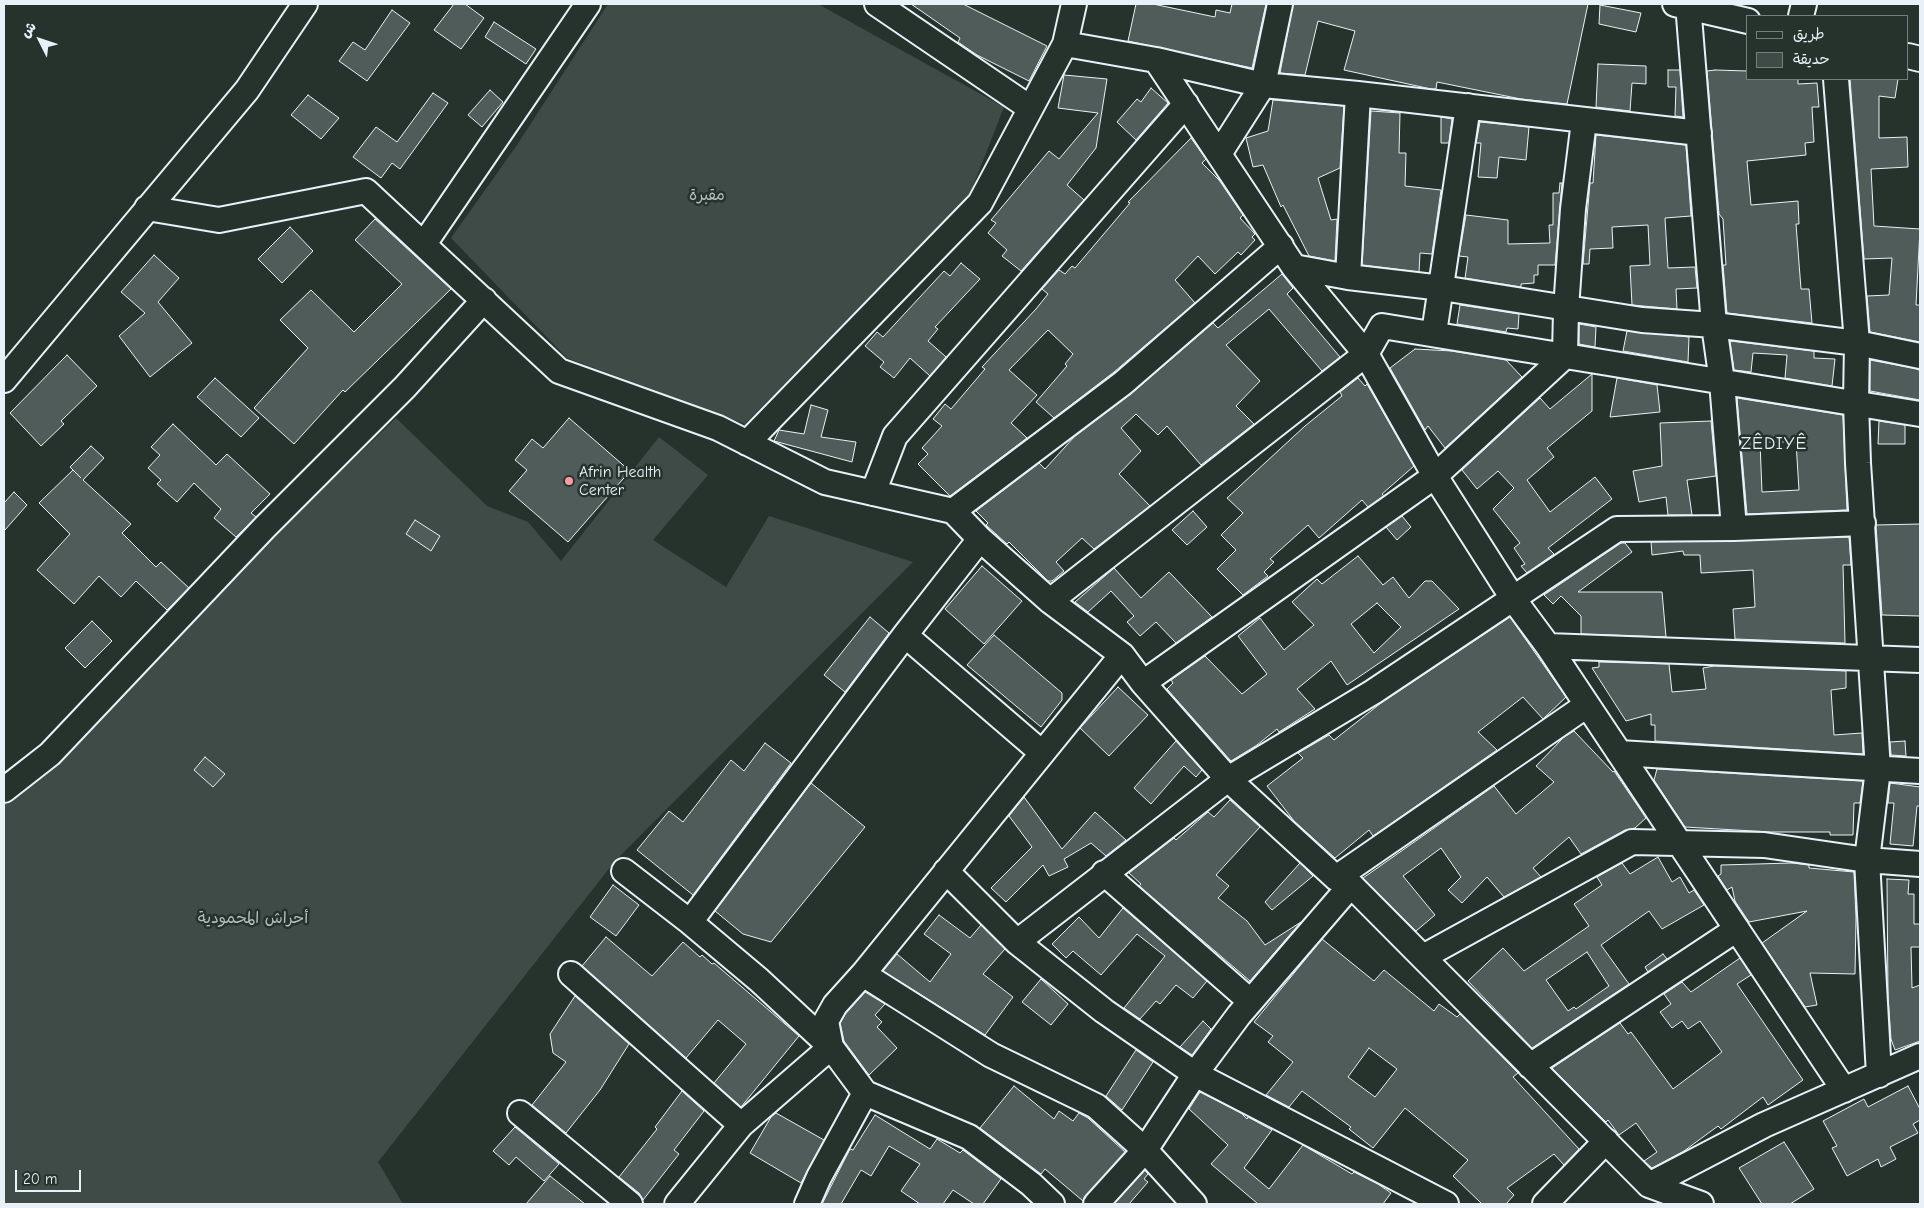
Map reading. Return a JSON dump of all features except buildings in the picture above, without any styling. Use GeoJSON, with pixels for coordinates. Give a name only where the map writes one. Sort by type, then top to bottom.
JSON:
{"type":"FeatureCollection","features":[{"type":"Feature","properties":{"kind":"street"},"geometry":{"type":"LineString","coordinates":[[4,380],[247,90],[305,4]]}},
{"type":"Feature","properties":{"kind":"street"},"geometry":{"type":"LineString","coordinates":[[424,244],[588,4]]}},
{"type":"Feature","properties":{"kind":"street"},"geometry":{"type":"LineString","coordinates":[[877,4],[1030,108]]}},
{"type":"Feature","properties":{"kind":"street"},"geometry":{"type":"LineString","coordinates":[[746,443],[980,203],[1065,44],[1074,4]]}},
{"type":"Feature","properties":{"kind":"street"},"geometry":{"type":"LineString","coordinates":[[1219,154],[1263,85],[1280,4]]}},
{"type":"Feature","properties":{"kind":"street"},"geometry":{"type":"LineString","coordinates":[[1734,528],[1722,382],[1714,325],[1700,133],[1683,5],[1746,21]]}},
{"type":"Feature","properties":{"kind":"street"},"geometry":{"type":"LineString","coordinates":[[1065,44],[1156,60],[1263,85],[1468,106],[1700,133]]}},
{"type":"Feature","properties":{"kind":"street"},"geometry":{"type":"LineString","coordinates":[[1156,60],[1294,267],[1366,354],[1435,476],[1514,600],[1548,646],[1844,1090]]}},
{"type":"Feature","properties":{"kind":"street"},"geometry":{"type":"LineString","coordinates":[[1836,80],[1857,343],[1856,403],[1878,769],[1867,860],[1879,1075]]}},
{"type":"Feature","properties":{"kind":"street"},"geometry":{"type":"LineString","coordinates":[[1348,277],[1358,94]]}},
{"type":"Feature","properties":{"kind":"street"},"geometry":{"type":"LineString","coordinates":[[873,493],[895,436],[1186,104]]}},
{"type":"Feature","properties":{"kind":"street"},"geometry":{"type":"LineString","coordinates":[[1434,334],[1468,106]]}},
{"type":"Feature","properties":{"kind":"street"},"geometry":{"type":"LineString","coordinates":[[1143,683],[1435,476],[1566,356],[1566,309],[1573,209],[1584,121]]}},
{"type":"Feature","properties":{"kind":"street"},"geometry":{"type":"LineString","coordinates":[[147,208],[219,220],[366,191],[559,371],[718,428],[825,482],[953,511],[980,540],[1050,601],[1122,655],[1143,683],[1228,779],[1423,957],[1649,1185],[1701,1204]]}},
{"type":"Feature","properties":{"kind":"street"},"geometry":{"type":"LineString","coordinates":[[953,511],[1123,383],[1281,246]]}},
{"type":"Feature","properties":{"kind":"street"},"geometry":{"type":"LineString","coordinates":[[1294,267],[1348,277],[1442,288],[1642,320],[1714,325],[1857,343],[1920,356]]}},
{"type":"Feature","properties":{"kind":"street"},"geometry":{"type":"LineString","coordinates":[[4,790],[50,754],[265,527],[405,387],[484,300]]}},
{"type":"Feature","properties":{"kind":"street"},"geometry":{"type":"LineString","coordinates":[[1050,601],[1366,354],[1382,326],[1920,414]]}},
{"type":"Feature","properties":{"kind":"street"},"geometry":{"type":"LineString","coordinates":[[1017,942],[1228,779],[1373,692],[1514,600],[1617,529],[1734,528],[1863,523]]}},
{"type":"Feature","properties":{"kind":"street"},"geometry":{"type":"LineString","coordinates":[[690,922],[905,635],[980,540]]}},
{"type":"Feature","properties":{"kind":"street"},"geometry":{"type":"LineString","coordinates":[[905,635],[1041,752]]}},
{"type":"Feature","properties":{"kind":"street"},"geometry":{"type":"LineString","coordinates":[[1548,646],[1920,660]]}},
{"type":"Feature","properties":{"kind":"street"},"geometry":{"type":"LineString","coordinates":[[830,1047],[826,1021],[835,1005],[863,974],[1041,752],[1122,655]]}},
{"type":"Feature","properties":{"kind":"street"},"geometry":{"type":"LineString","coordinates":[[1096,1204],[1146,1150],[1195,1074],[1343,882],[1587,705]]}},
{"type":"Feature","properties":{"kind":"street"},"geometry":{"type":"LineString","coordinates":[[1619,753],[1920,771]]}},
{"type":"Feature","properties":{"kind":"street"},"geometry":{"type":"LineString","coordinates":[[1423,957],[1632,842],[1764,845],[1867,860],[1920,864]]}},
{"type":"Feature","properties":{"kind":"street"},"geometry":{"type":"LineString","coordinates":[[624,871],[690,922],[759,980],[830,1047],[865,1093],[969,1137],[1031,1184],[1052,1204]]}},
{"type":"Feature","properties":{"kind":"street"},"geometry":{"type":"LineString","coordinates":[[946,871],[1017,942],[1104,1011],[1195,1074],[1446,1204]]}},
{"type":"Feature","properties":{"kind":"street"},"geometry":{"type":"LineString","coordinates":[[1104,873],[1250,1001]]}},
{"type":"Feature","properties":{"kind":"street"},"geometry":{"type":"LineString","coordinates":[[1530,1066],[1737,930]]}},
{"type":"Feature","properties":{"kind":"street"},"geometry":{"type":"LineString","coordinates":[[571,974],[742,1125]]}},
{"type":"Feature","properties":{"kind":"street"},"geometry":{"type":"LineString","coordinates":[[863,974],[991,1055],[1096,1106],[1146,1150],[1194,1204]]}},
{"type":"Feature","properties":{"kind":"street"},"geometry":{"type":"LineString","coordinates":[[677,1204],[742,1125],[830,1047]]}},
{"type":"Feature","properties":{"kind":"street"},"geometry":{"type":"LineString","coordinates":[[1649,1185],[1764,1125],[1920,1056]]}},
{"type":"Feature","properties":{"kind":"street"},"geometry":{"type":"LineString","coordinates":[[807,1204],[819,1177],[865,1093]]}},
{"type":"Feature","properties":{"kind":"street"},"geometry":{"type":"LineString","coordinates":[[520,1113],[630,1204]]}},
{"type":"Feature","properties":{"kind":"street"},"geometry":{"type":"LineString","coordinates":[[1545,1204],[1606,1142]]}},
{"type":"Feature","properties":{"kind":"green space","name":"مقبرة"},"geometry":{"type":"Polygon","coordinates":[[[608,4],[818,4],[1004,107],[970,194],[745,424],[567,358],[451,238],[517,145],[608,4]]]}},
{"type":"Feature","properties":{"kind":"green space","name":"أحراش المحمودية"},"geometry":{"type":"Polygon","coordinates":[[[396,418],[487,506],[528,522],[561,561],[659,437],[708,475],[653,540],[726,587],[769,516],[913,562],[615,861],[378,1162],[403,1204],[4,1204],[4,797],[396,418]]]}},
{"type":"Feature","properties":{"kind":"place","name":"Afrin Health Center"},"geometry":{"type":"Point","coordinates":[569,481]}},
{"type":"Feature","properties":{"kind":"district","name":"ZÊDIYÊ"},"geometry":{"type":"Point","coordinates":[1774,444]}}]}
